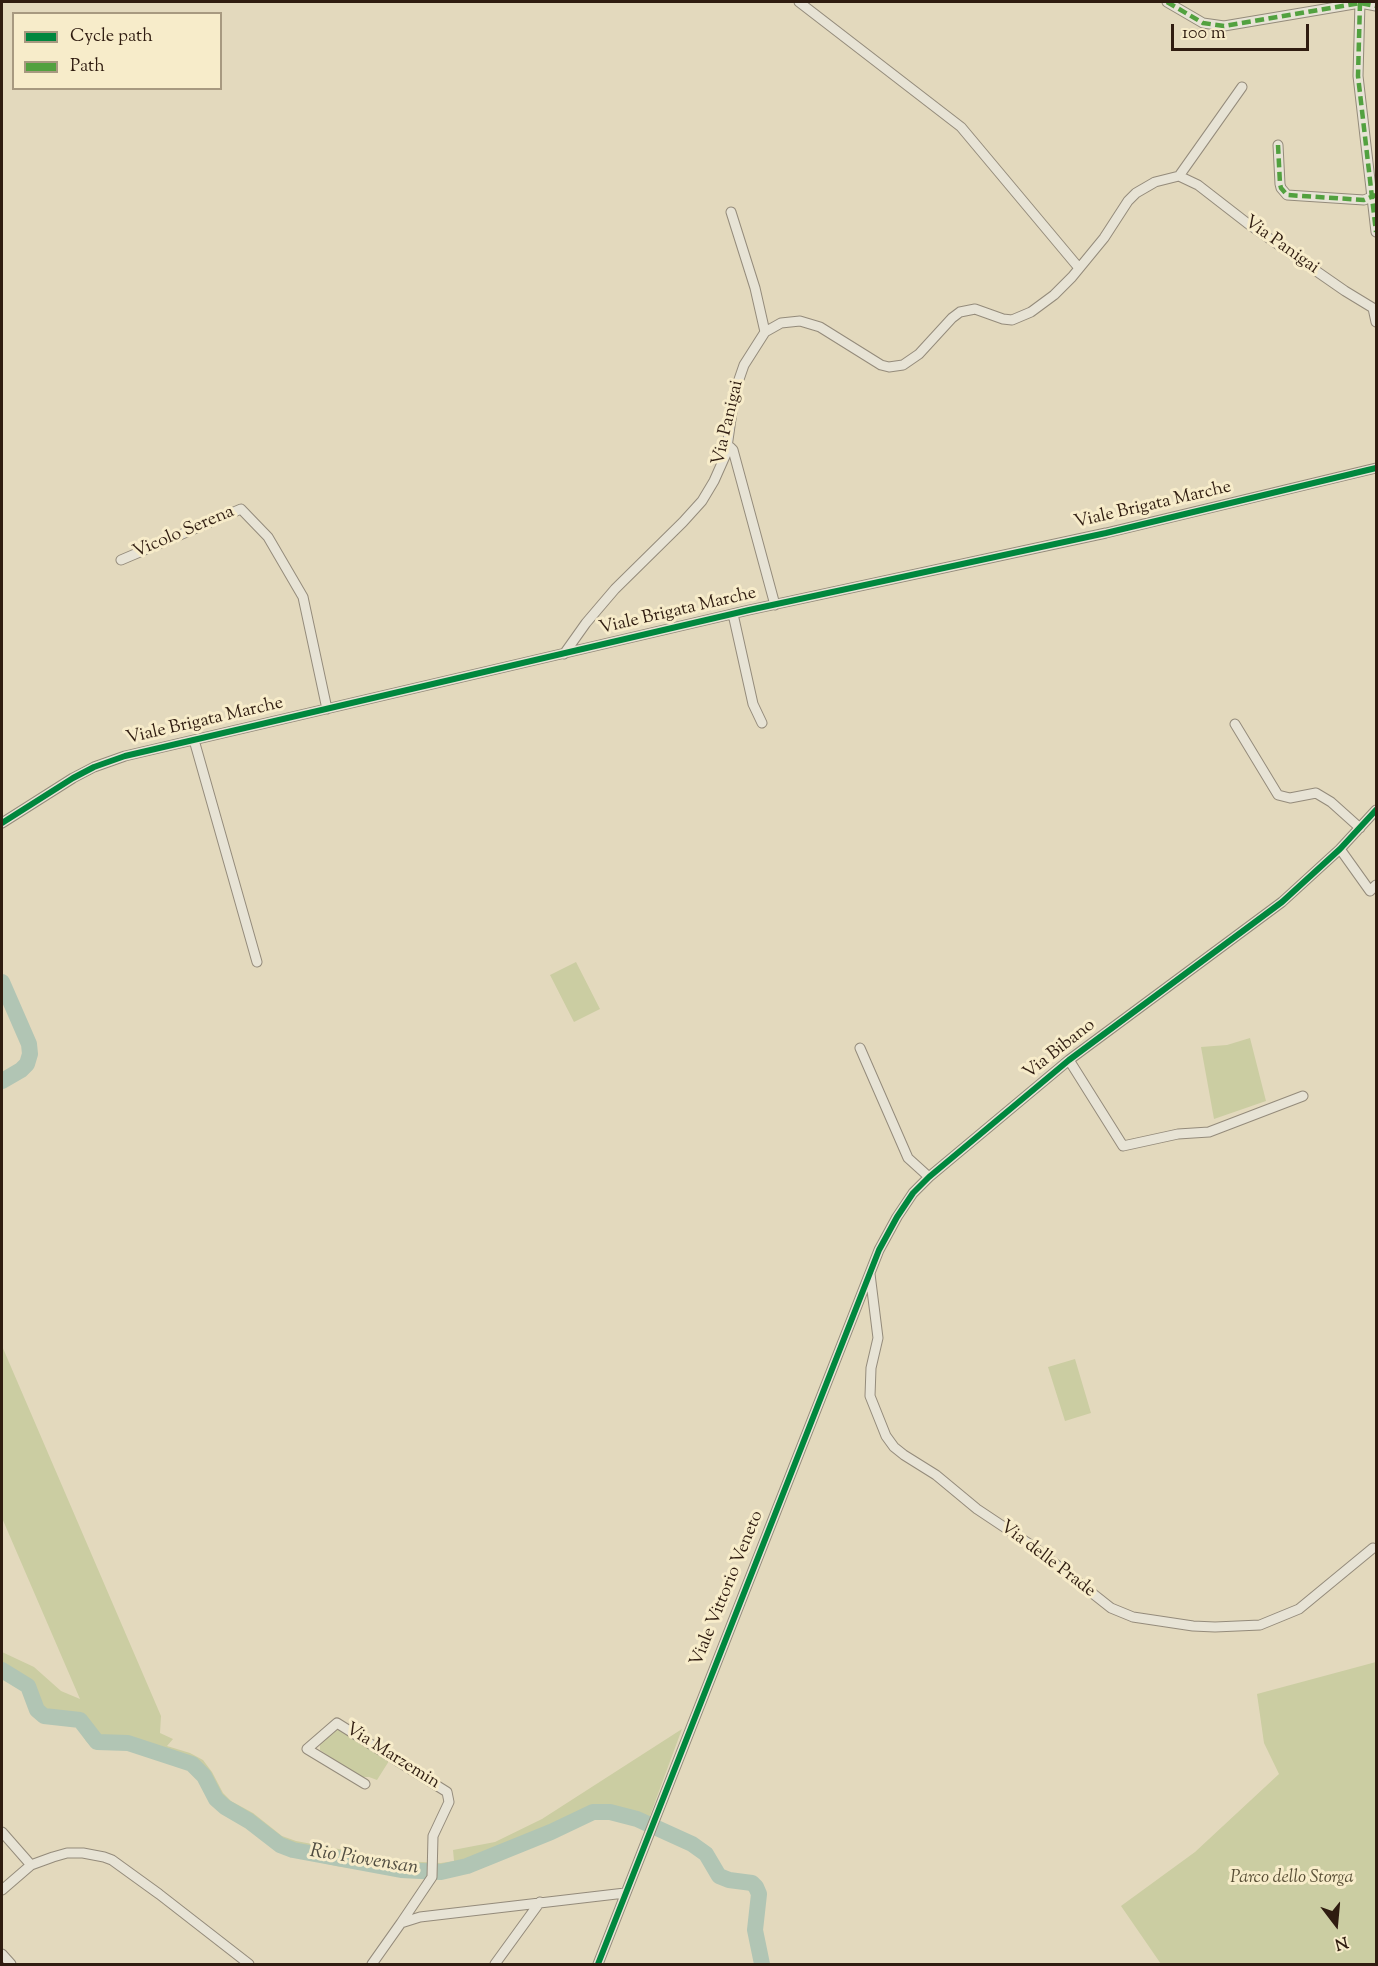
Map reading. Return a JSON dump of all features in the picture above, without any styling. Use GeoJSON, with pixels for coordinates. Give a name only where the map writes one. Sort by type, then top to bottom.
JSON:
{"type":"FeatureCollection","features":[{"type":"Feature","properties":{"kind":"street"},"geometry":{"type":"LineString","coordinates":[[799,2],[961,127],[1079,268]]}},
{"type":"Feature","properties":{"kind":"street"},"geometry":{"type":"LineString","coordinates":[[1167,2],[1203,23],[1224,26],[1360,2],[1377,6]]}},
{"type":"Feature","properties":{"kind":"street"},"geometry":{"type":"LineString","coordinates":[[1360,2],[1358,76],[1377,232]]}},
{"type":"Feature","properties":{"kind":"street"},"geometry":{"type":"LineString","coordinates":[[731,212],[752,279],[765,332],[781,323],[800,321],[820,327],[881,365],[897,366],[911,361],[960,312],[975,309],[1012,320],[1022,317],[1054,295],[1104,238],[1128,201],[1136,193],[1155,182],[1179,176],[1242,87]]}},
{"type":"Feature","properties":{"kind":"street"},"geometry":{"type":"LineString","coordinates":[[1278,145],[1280,184],[1281,189],[1287,195],[1364,200],[1374,196]]}},
{"type":"Feature","properties":{"kind":"street","name":"Via Panigai"},"geometry":{"type":"LineString","coordinates":[[1179,176],[1198,185],[1247,223],[1345,291],[1375,308],[1377,322]]}},
{"type":"Feature","properties":{"kind":"street","name":"Via Panigai"},"geometry":{"type":"LineString","coordinates":[[564,654],[586,623],[615,589],[702,501],[726,454],[738,378],[751,352],[765,332]]}},
{"type":"Feature","properties":{"kind":"street","name":"Viale Brigata Marche"},"geometry":{"type":"LineString","coordinates":[[730,447],[733,450],[775,605]]}},
{"type":"Feature","properties":{"kind":"street","name":"Viale Brigata Marche"},"geometry":{"type":"LineString","coordinates":[[2,823],[94,767],[125,756],[733,614],[1106,533],[1377,468]]}},
{"type":"Feature","properties":{"kind":"street","name":"Vicolo Serena"},"geometry":{"type":"LineString","coordinates":[[121,560],[241,509],[267,537],[303,597],[327,709]]}},
{"type":"Feature","properties":{"kind":"street"},"geometry":{"type":"LineString","coordinates":[[733,614],[753,704],[762,723]]}},
{"type":"Feature","properties":{"kind":"street"},"geometry":{"type":"LineString","coordinates":[[1235,724],[1278,795],[1290,798],[1316,793],[1331,802],[1360,828]]}},
{"type":"Feature","properties":{"kind":"street"},"geometry":{"type":"LineString","coordinates":[[194,740],[257,962]]}},
{"type":"Feature","properties":{"kind":"street","name":"Via Bibano"},"geometry":{"type":"LineString","coordinates":[[832,1368],[879,1250],[913,1193],[929,1177],[1070,1060],[1282,902],[1340,849],[1377,810]]}},
{"type":"Feature","properties":{"kind":"street"},"geometry":{"type":"LineString","coordinates":[[1340,849],[1370,891],[1377,885]]}},
{"type":"Feature","properties":{"kind":"street"},"geometry":{"type":"LineString","coordinates":[[860,1048],[908,1158],[929,1177]]}},
{"type":"Feature","properties":{"kind":"street","name":"Via Bibano"},"geometry":{"type":"LineString","coordinates":[[1070,1060],[1123,1146],[1178,1134],[1209,1132],[1303,1096]]}},
{"type":"Feature","properties":{"kind":"street","name":"Via delle Prade"},"geometry":{"type":"LineString","coordinates":[[870,1274],[878,1338],[870,1368],[870,1396],[886,1436],[904,1455],[936,1475],[977,1509],[1034,1547],[1111,1608],[1133,1617],[1193,1626],[1260,1625],[1299,1609],[1373,1548]]}},
{"type":"Feature","properties":{"kind":"street","name":"Viale Vittorio Veneto"},"geometry":{"type":"LineString","coordinates":[[598,1965],[647,1834],[832,1368]]}},
{"type":"Feature","properties":{"kind":"street","name":"Via Marzemin"},"geometry":{"type":"LineString","coordinates":[[365,1784],[307,1749],[337,1723],[447,1792],[449,1802],[433,1836],[432,1877],[372,1965]]}},
{"type":"Feature","properties":{"kind":"street"},"geometry":{"type":"LineString","coordinates":[[2,1832],[31,1865]]}},
{"type":"Feature","properties":{"kind":"street"},"geometry":{"type":"LineString","coordinates":[[2,1890],[31,1865],[67,1853],[91,1853],[112,1860],[249,1965]]}},
{"type":"Feature","properties":{"kind":"street"},"geometry":{"type":"LineString","coordinates":[[401,1923],[420,1917],[625,1893]]}},
{"type":"Feature","properties":{"kind":"street"},"geometry":{"type":"LineString","coordinates":[[495,1965],[540,1902]]}},
{"type":"Feature","properties":{"kind":"street"},"geometry":{"type":"LineString","coordinates":[[2,1954],[11,1965]]}},
{"type":"Feature","properties":{"kind":"green space"},"geometry":{"type":"Polygon","coordinates":[[[576,962],[600,1009],[574,1022],[550,975],[576,962]]]}},
{"type":"Feature","properties":{"kind":"green space"},"geometry":{"type":"Polygon","coordinates":[[[1250,1038],[1266,1101],[1214,1119],[1201,1047],[1227,1045],[1250,1038]]]}},
{"type":"Feature","properties":{"kind":"green space"},"geometry":{"type":"Polygon","coordinates":[[[2,1346],[161,1716],[160,1733],[173,1739],[167,1746],[190,1753],[203,1760],[223,1793],[231,1801],[253,1813],[282,1836],[296,1841],[403,1861],[441,1863],[454,1861],[453,1850],[495,1842],[542,1819],[682,1729],[645,1829],[613,1818],[595,1818],[555,1838],[474,1871],[443,1878],[402,1876],[336,1866],[275,1850],[245,1826],[221,1813],[211,1803],[196,1775],[185,1767],[129,1749],[94,1749],[77,1726],[45,1723],[38,1720],[29,1709],[23,1690],[2,1678],[2,1652],[34,1667],[61,1691],[80,1699],[2,1518],[2,1346]]]}},
{"type":"Feature","properties":{"kind":"green space"},"geometry":{"type":"Polygon","coordinates":[[[1075,1359],[1091,1413],[1065,1421],[1048,1367],[1075,1359]]]}},
{"type":"Feature","properties":{"kind":"green space","name":"Parco dello Storga"},"geometry":{"type":"Polygon","coordinates":[[[1376,1662],[1376,1964],[1161,1964],[1121,1906],[1195,1852],[1279,1774],[1264,1743],[1257,1694],[1376,1662]]]}},
{"type":"Feature","properties":{"kind":"green space"},"geometry":{"type":"Polygon","coordinates":[[[337,1729],[389,1761],[377,1780],[359,1777],[320,1750],[320,1744],[337,1729]]]}},
{"type":"Feature","properties":{"kind":"waterway","name":"Rio Piovensan"},"geometry":{"type":"LineString","coordinates":[[2,982],[29,1044],[30,1054],[27,1064],[21,1070],[2,1081]]}},
{"type":"Feature","properties":{"kind":"waterway","name":"Rio Piovensan"},"geometry":{"type":"LineString","coordinates":[[2,1670],[28,1686],[37,1710],[44,1716],[80,1720],[97,1742],[128,1743],[192,1764],[204,1776],[216,1799],[225,1807],[249,1821],[280,1845],[293,1850],[401,1870],[441,1872],[467,1866],[551,1832],[593,1812],[610,1812],[637,1819],[692,1844],[706,1854],[719,1876],[729,1880],[752,1883],[756,1887],[759,1894],[755,1930],[762,1964]]}},
{"type":"Feature","properties":{"kind":"marked path"},"geometry":{"type":"LineString","coordinates":[[1167,2],[1203,23],[1224,26],[1360,3],[1376,6]]}},
{"type":"Feature","properties":{"kind":"marked path"},"geometry":{"type":"LineString","coordinates":[[1360,2],[1358,76],[1376,232]]}},
{"type":"Feature","properties":{"kind":"marked path"},"geometry":{"type":"LineString","coordinates":[[1278,145],[1280,184],[1287,195],[1364,200],[1376,195]]}},
{"type":"Feature","properties":{"kind":"cycle path"},"geometry":{"type":"LineString","coordinates":[[2,823],[73,778],[94,767],[125,756],[749,610],[1106,533],[1376,468]]}},
{"type":"Feature","properties":{"kind":"cycle path"},"geometry":{"type":"LineString","coordinates":[[598,1964],[879,1250],[913,1193],[1069,1060],[1282,902],[1340,849],[1376,810]]}}]}
